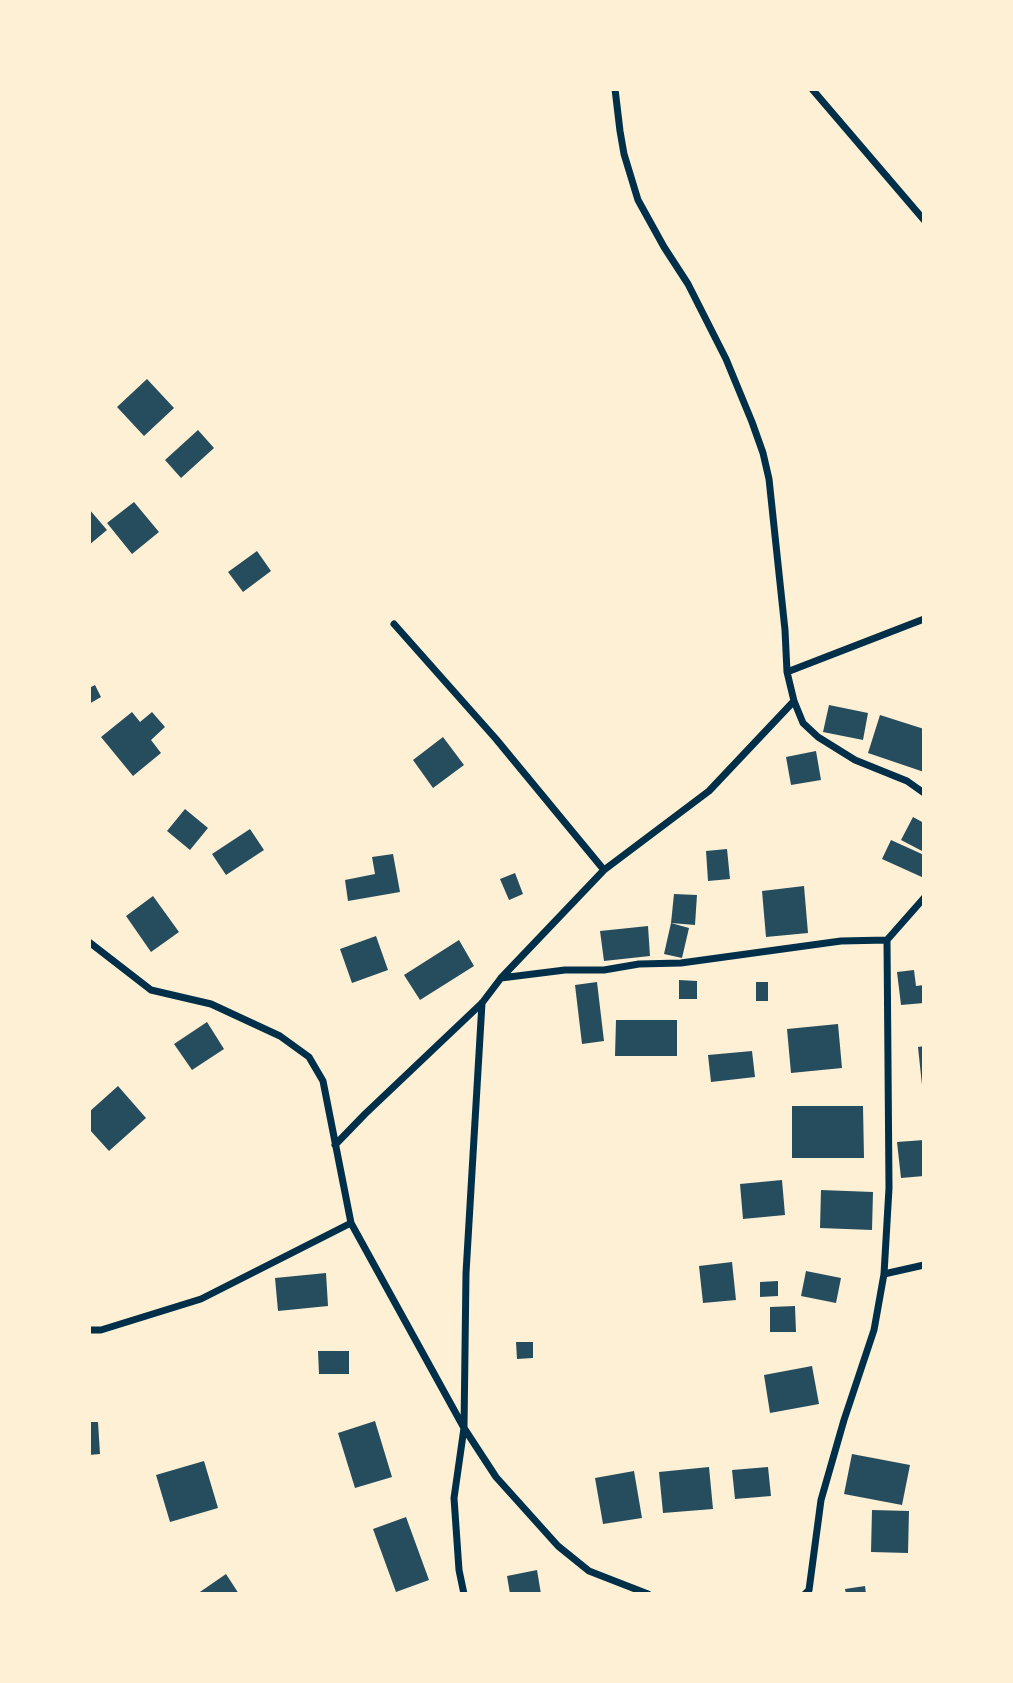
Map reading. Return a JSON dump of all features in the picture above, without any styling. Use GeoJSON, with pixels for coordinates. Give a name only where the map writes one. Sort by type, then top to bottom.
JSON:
{"type":"FeatureCollection","features":[{"type":"Feature","properties":{"kind":"street"},"geometry":{"type":"LineString","coordinates":[[615,89],[624,154],[638,200],[688,284],[726,359],[763,453],[769,479],[787,672],[803,723],[818,737],[855,760],[907,781],[924,793]]}},
{"type":"Feature","properties":{"kind":"street"},"geometry":{"type":"LineString","coordinates":[[812,89],[924,220]]}},
{"type":"Feature","properties":{"kind":"street"},"geometry":{"type":"LineString","coordinates":[[787,672],[924,619]]}},
{"type":"Feature","properties":{"kind":"street"},"geometry":{"type":"LineString","coordinates":[[394,624],[496,739],[604,870]]}},
{"type":"Feature","properties":{"kind":"street"},"geometry":{"type":"LineString","coordinates":[[335,1145],[482,1003],[500,978],[604,870],[709,791],[794,701]]}},
{"type":"Feature","properties":{"kind":"street"},"geometry":{"type":"LineString","coordinates":[[805,1594],[809,1590],[821,1500],[874,1330],[884,1274],[889,1188],[887,940],[924,898]]}},
{"type":"Feature","properties":{"kind":"street"},"geometry":{"type":"LineString","coordinates":[[500,978],[565,970],[604,970],[639,964],[681,963],[841,941],[887,940]]}},
{"type":"Feature","properties":{"kind":"street"},"geometry":{"type":"LineString","coordinates":[[89,942],[151,990],[211,1004],[280,1036],[309,1056],[323,1081],[351,1223],[464,1428],[496,1477],[558,1546],[589,1571],[648,1594]]}},
{"type":"Feature","properties":{"kind":"street"},"geometry":{"type":"LineString","coordinates":[[464,1594],[459,1570],[454,1498],[464,1428],[466,1273],[482,1003]]}},
{"type":"Feature","properties":{"kind":"street"},"geometry":{"type":"LineString","coordinates":[[89,1330],[102,1330],[201,1299],[351,1223]]}},
{"type":"Feature","properties":{"kind":"street"},"geometry":{"type":"LineString","coordinates":[[884,1274],[924,1265]]}},
{"type":"Feature","properties":{"kind":"building"},"geometry":{"type":"Polygon","coordinates":[[[147,379],[174,408],[144,436],[117,407],[147,379]]]}},
{"type":"Feature","properties":{"kind":"building"},"geometry":{"type":"Polygon","coordinates":[[[198,430],[214,448],[181,478],[165,460],[198,430]]]}},
{"type":"Feature","properties":{"kind":"building"},"geometry":{"type":"Polygon","coordinates":[[[134,502],[159,532],[132,554],[107,523],[134,502]]]}},
{"type":"Feature","properties":{"kind":"building"},"geometry":{"type":"Polygon","coordinates":[[[89,509],[107,530],[89,545],[89,509]]]}},
{"type":"Feature","properties":{"kind":"building"},"geometry":{"type":"Polygon","coordinates":[[[257,551],[271,571],[243,592],[228,572],[257,551]]]}},
{"type":"Feature","properties":{"kind":"building"},"geometry":{"type":"Polygon","coordinates":[[[95,685],[101,697],[89,704],[89,688],[95,685]]]}},
{"type":"Feature","properties":{"kind":"building"},"geometry":{"type":"Polygon","coordinates":[[[829,705],[868,713],[863,740],[823,732],[829,705]]]}},
{"type":"Feature","properties":{"kind":"building"},"geometry":{"type":"Polygon","coordinates":[[[132,712],[140,722],[152,712],[165,727],[151,740],[161,753],[133,776],[101,737],[132,712]]]}},
{"type":"Feature","properties":{"kind":"building"},"geometry":{"type":"Polygon","coordinates":[[[880,715],[924,729],[924,772],[868,753],[880,715]]]}},
{"type":"Feature","properties":{"kind":"building"},"geometry":{"type":"Polygon","coordinates":[[[443,737],[464,765],[433,788],[413,760],[443,737]]]}},
{"type":"Feature","properties":{"kind":"building"},"geometry":{"type":"Polygon","coordinates":[[[816,751],[821,780],[791,785],[786,757],[816,751]]]}},
{"type":"Feature","properties":{"kind":"building"},"geometry":{"type":"Polygon","coordinates":[[[185,809],[208,828],[190,850],[167,831],[185,809]]]}},
{"type":"Feature","properties":{"kind":"building"},"geometry":{"type":"Polygon","coordinates":[[[913,817],[924,823],[924,852],[901,840],[913,817]]]}},
{"type":"Feature","properties":{"kind":"building"},"geometry":{"type":"Polygon","coordinates":[[[250,829],[264,850],[226,875],[212,854],[250,829]]]}},
{"type":"Feature","properties":{"kind":"building"},"geometry":{"type":"Polygon","coordinates":[[[891,840],[924,855],[924,878],[882,859],[891,840]]]}},
{"type":"Feature","properties":{"kind":"building"},"geometry":{"type":"Polygon","coordinates":[[[727,849],[730,879],[708,881],[706,851],[727,849]]]}},
{"type":"Feature","properties":{"kind":"building"},"geometry":{"type":"Polygon","coordinates":[[[393,854],[400,892],[348,901],[345,880],[375,874],[372,857],[393,854]]]}},
{"type":"Feature","properties":{"kind":"building"},"geometry":{"type":"Polygon","coordinates":[[[515,873],[523,894],[509,900],[500,879],[515,873]]]}},
{"type":"Feature","properties":{"kind":"building"},"geometry":{"type":"Polygon","coordinates":[[[804,886],[808,933],[766,937],[762,891],[804,886]]]}},
{"type":"Feature","properties":{"kind":"building"},"geometry":{"type":"Polygon","coordinates":[[[674,894],[697,895],[695,925],[671,923],[674,894]]]}},
{"type":"Feature","properties":{"kind":"building"},"geometry":{"type":"Polygon","coordinates":[[[153,896],[179,932],[151,952],[126,916],[153,896]]]}},
{"type":"Feature","properties":{"kind":"building"},"geometry":{"type":"Polygon","coordinates":[[[671,923],[689,928],[682,958],[664,954],[671,923]]]}},
{"type":"Feature","properties":{"kind":"building"},"geometry":{"type":"Polygon","coordinates":[[[648,926],[650,956],[604,961],[600,931],[648,926]]]}},
{"type":"Feature","properties":{"kind":"building"},"geometry":{"type":"Polygon","coordinates":[[[376,936],[388,970],[352,983],[340,949],[376,936]]]}},
{"type":"Feature","properties":{"kind":"building"},"geometry":{"type":"Polygon","coordinates":[[[459,940],[474,966],[420,1000],[404,975],[459,940]]]}},
{"type":"Feature","properties":{"kind":"building"},"geometry":{"type":"Polygon","coordinates":[[[914,970],[916,986],[924,985],[924,1003],[901,1005],[897,972],[914,970]]]}},
{"type":"Feature","properties":{"kind":"building"},"geometry":{"type":"Polygon","coordinates":[[[679,980],[697,981],[697,999],[679,999],[679,980]]]}},
{"type":"Feature","properties":{"kind":"building"},"geometry":{"type":"Polygon","coordinates":[[[597,982],[604,1041],[582,1044],[575,985],[597,982]]]}},
{"type":"Feature","properties":{"kind":"building"},"geometry":{"type":"Polygon","coordinates":[[[756,982],[768,982],[768,1001],[756,1001],[756,982]]]}},
{"type":"Feature","properties":{"kind":"building"},"geometry":{"type":"Polygon","coordinates":[[[616,1020],[677,1020],[677,1056],[615,1056],[616,1020]]]}},
{"type":"Feature","properties":{"kind":"building"},"geometry":{"type":"Polygon","coordinates":[[[207,1022],[224,1049],[192,1070],[174,1044],[207,1022]]]}},
{"type":"Feature","properties":{"kind":"building"},"geometry":{"type":"Polygon","coordinates":[[[838,1024],[842,1068],[791,1073],[787,1029],[838,1024]]]}},
{"type":"Feature","properties":{"kind":"building"},"geometry":{"type":"Polygon","coordinates":[[[924,1046],[924,1085],[922,1085],[918,1047],[924,1046]]]}},
{"type":"Feature","properties":{"kind":"building"},"geometry":{"type":"Polygon","coordinates":[[[752,1051],[755,1077],[711,1082],[708,1055],[752,1051]]]}},
{"type":"Feature","properties":{"kind":"building"},"geometry":{"type":"Polygon","coordinates":[[[118,1086],[146,1118],[109,1151],[89,1129],[89,1112],[118,1086]]]}},
{"type":"Feature","properties":{"kind":"building"},"geometry":{"type":"Polygon","coordinates":[[[792,1106],[863,1106],[864,1158],[792,1158],[792,1106]]]}},
{"type":"Feature","properties":{"kind":"building"},"geometry":{"type":"Polygon","coordinates":[[[924,1140],[924,1176],[901,1178],[897,1142],[924,1140]]]}},
{"type":"Feature","properties":{"kind":"building"},"geometry":{"type":"Polygon","coordinates":[[[782,1180],[785,1215],[743,1219],[740,1184],[782,1180]]]}},
{"type":"Feature","properties":{"kind":"building"},"geometry":{"type":"Polygon","coordinates":[[[821,1190],[873,1192],[872,1230],[820,1228],[821,1190]]]}},
{"type":"Feature","properties":{"kind":"building"},"geometry":{"type":"Polygon","coordinates":[[[732,1262],[736,1300],[703,1303],[699,1266],[732,1262]]]}},
{"type":"Feature","properties":{"kind":"building"},"geometry":{"type":"Polygon","coordinates":[[[806,1271],[841,1278],[836,1303],[801,1296],[806,1271]]]}},
{"type":"Feature","properties":{"kind":"building"},"geometry":{"type":"Polygon","coordinates":[[[326,1273],[328,1306],[278,1311],[275,1278],[326,1273]]]}},
{"type":"Feature","properties":{"kind":"building"},"geometry":{"type":"Polygon","coordinates":[[[778,1281],[778,1296],[760,1297],[760,1282],[778,1281]]]}},
{"type":"Feature","properties":{"kind":"building"},"geometry":{"type":"Polygon","coordinates":[[[795,1306],[796,1332],[770,1332],[770,1307],[795,1306]]]}},
{"type":"Feature","properties":{"kind":"building"},"geometry":{"type":"Polygon","coordinates":[[[516,1342],[533,1342],[533,1358],[517,1359],[516,1342]]]}},
{"type":"Feature","properties":{"kind":"building"},"geometry":{"type":"Polygon","coordinates":[[[318,1351],[349,1351],[349,1374],[319,1374],[318,1351]]]}},
{"type":"Feature","properties":{"kind":"building"},"geometry":{"type":"Polygon","coordinates":[[[812,1366],[819,1404],[770,1413],[764,1375],[812,1366]]]}},
{"type":"Feature","properties":{"kind":"building"},"geometry":{"type":"Polygon","coordinates":[[[375,1421],[392,1477],[355,1488],[338,1433],[375,1421]]]}},
{"type":"Feature","properties":{"kind":"building"},"geometry":{"type":"Polygon","coordinates":[[[89,1422],[98,1422],[100,1454],[89,1455],[89,1422]]]}},
{"type":"Feature","properties":{"kind":"building"},"geometry":{"type":"Polygon","coordinates":[[[852,1454],[910,1465],[902,1505],[844,1494],[852,1454]]]}},
{"type":"Feature","properties":{"kind":"building"},"geometry":{"type":"Polygon","coordinates":[[[204,1461],[218,1508],[170,1522],[156,1475],[204,1461]]]}},
{"type":"Feature","properties":{"kind":"building"},"geometry":{"type":"Polygon","coordinates":[[[709,1467],[713,1509],[663,1513],[659,1472],[709,1467]]]}},
{"type":"Feature","properties":{"kind":"building"},"geometry":{"type":"Polygon","coordinates":[[[768,1467],[771,1496],[735,1499],[732,1470],[768,1467]]]}},
{"type":"Feature","properties":{"kind":"building"},"geometry":{"type":"Polygon","coordinates":[[[634,1471],[642,1518],[603,1524],[595,1478],[634,1471]]]}},
{"type":"Feature","properties":{"kind":"building"},"geometry":{"type":"Polygon","coordinates":[[[872,1510],[909,1511],[908,1553],[871,1552],[872,1510]]]}},
{"type":"Feature","properties":{"kind":"building"},"geometry":{"type":"Polygon","coordinates":[[[406,1517],[429,1580],[396,1592],[373,1529],[406,1517]]]}},
{"type":"Feature","properties":{"kind":"building"},"geometry":{"type":"Polygon","coordinates":[[[537,1570],[541,1594],[510,1594],[507,1576],[537,1570]]]}},
{"type":"Feature","properties":{"kind":"building"},"geometry":{"type":"Polygon","coordinates":[[[226,1574],[239,1594],[197,1594],[226,1574]]]}},
{"type":"Feature","properties":{"kind":"building"},"geometry":{"type":"Polygon","coordinates":[[[865,1586],[866,1594],[846,1594],[845,1589],[865,1586]]]}}]}
